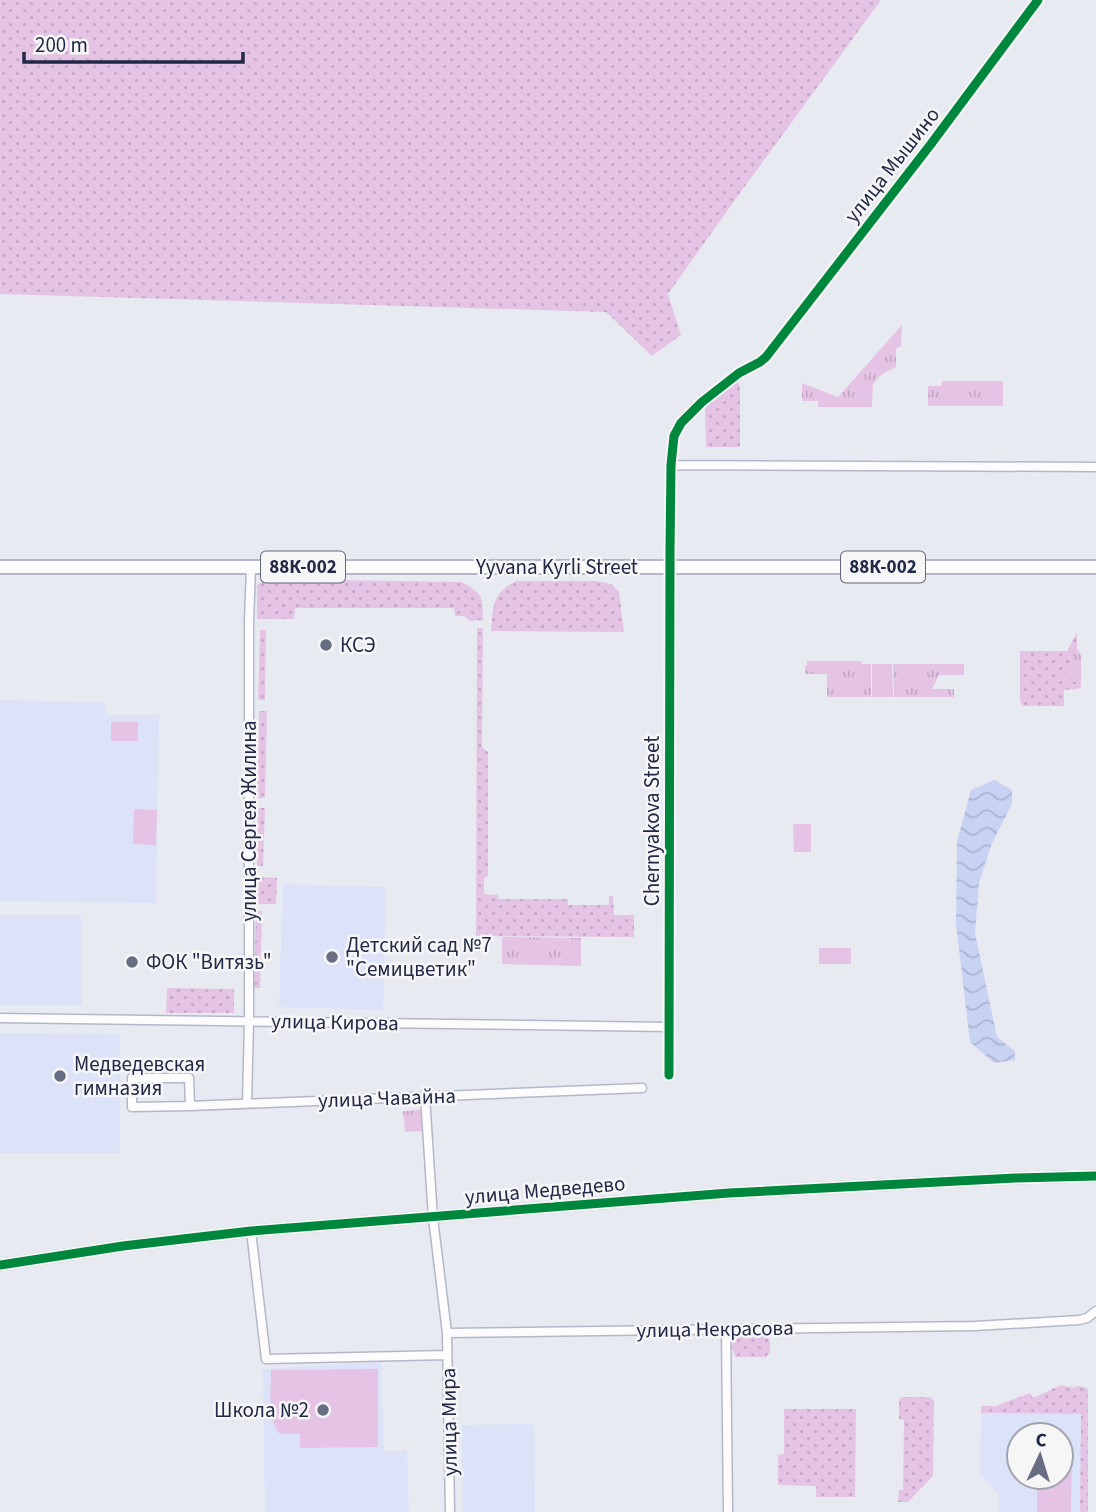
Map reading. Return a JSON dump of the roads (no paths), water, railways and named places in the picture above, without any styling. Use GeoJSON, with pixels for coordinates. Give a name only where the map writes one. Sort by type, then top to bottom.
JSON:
{"type":"FeatureCollection","features":[{"type":"Feature","properties":{"kind":"main road","name":"Yyvana Kyrli Street"},"geometry":{"type":"LineString","coordinates":[[0,567],[1096,567]]}},
{"type":"Feature","properties":{"kind":"street","name":"улица Мышино"},"geometry":{"type":"LineString","coordinates":[[671,465],[674,436],[681,424],[702,402],[739,373],[763,360],[931,144],[1038,0]]}},
{"type":"Feature","properties":{"kind":"street"},"geometry":{"type":"LineString","coordinates":[[671,465],[1096,467]]}},
{"type":"Feature","properties":{"kind":"street","name":"Chernyakova Street"},"geometry":{"type":"LineString","coordinates":[[669,1075],[671,465]]}},
{"type":"Feature","properties":{"kind":"street","name":"улица Сергея Жилина"},"geometry":{"type":"LineString","coordinates":[[247,1103],[251,567]]}},
{"type":"Feature","properties":{"kind":"street","name":"улица Кирова"},"geometry":{"type":"LineString","coordinates":[[0,1018],[669,1027]]}},
{"type":"Feature","properties":{"kind":"street","name":"улица Чавайна"},"geometry":{"type":"LineString","coordinates":[[190,1106],[189,1078],[132,1078],[132,1107],[190,1106],[642,1088]]}},
{"type":"Feature","properties":{"kind":"street"},"geometry":{"type":"LineString","coordinates":[[425,1096],[433,1217],[447,1333]]}},
{"type":"Feature","properties":{"kind":"street","name":"улица Медведево"},"geometry":{"type":"LineString","coordinates":[[0,1265],[123,1246],[251,1231],[729,1193],[1096,1176]]}},
{"type":"Feature","properties":{"kind":"street"},"geometry":{"type":"LineString","coordinates":[[251,1231],[266,1359],[447,1355]]}},
{"type":"Feature","properties":{"kind":"street","name":"улица Некрасова"},"geometry":{"type":"LineString","coordinates":[[447,1333],[985,1326],[1079,1320],[1096,1311]]}},
{"type":"Feature","properties":{"kind":"street"},"geometry":{"type":"LineString","coordinates":[[726,1329],[728,1512]]}},
{"type":"Feature","properties":{"kind":"street","name":"улица Мира"},"geometry":{"type":"LineString","coordinates":[[447,1333],[450,1512]]}},
{"type":"Feature","properties":{"kind":"water"},"geometry":{"type":"Polygon","coordinates":[[[994,780],[1012,790],[1012,804],[992,843],[979,883],[975,933],[997,1037],[1015,1051],[1015,1060],[994,1063],[970,1042],[956,924],[957,841],[971,790],[994,780]]]}},
{"type":"Feature","properties":{"kind":"place","name":"КСЭ"},"geometry":{"type":"Point","coordinates":[326,645]}},
{"type":"Feature","properties":{"kind":"place","name":"Детский сад №7 \"Семицветик\""},"geometry":{"type":"Point","coordinates":[332,957]}},
{"type":"Feature","properties":{"kind":"place","name":"ФОК \"Витязь\""},"geometry":{"type":"Point","coordinates":[132,962]}},
{"type":"Feature","properties":{"kind":"place","name":"Медведевская гимназия"},"geometry":{"type":"Point","coordinates":[60,1076]}},
{"type":"Feature","properties":{"kind":"place","name":"Школа №2"},"geometry":{"type":"Point","coordinates":[323,1410]}}]}
